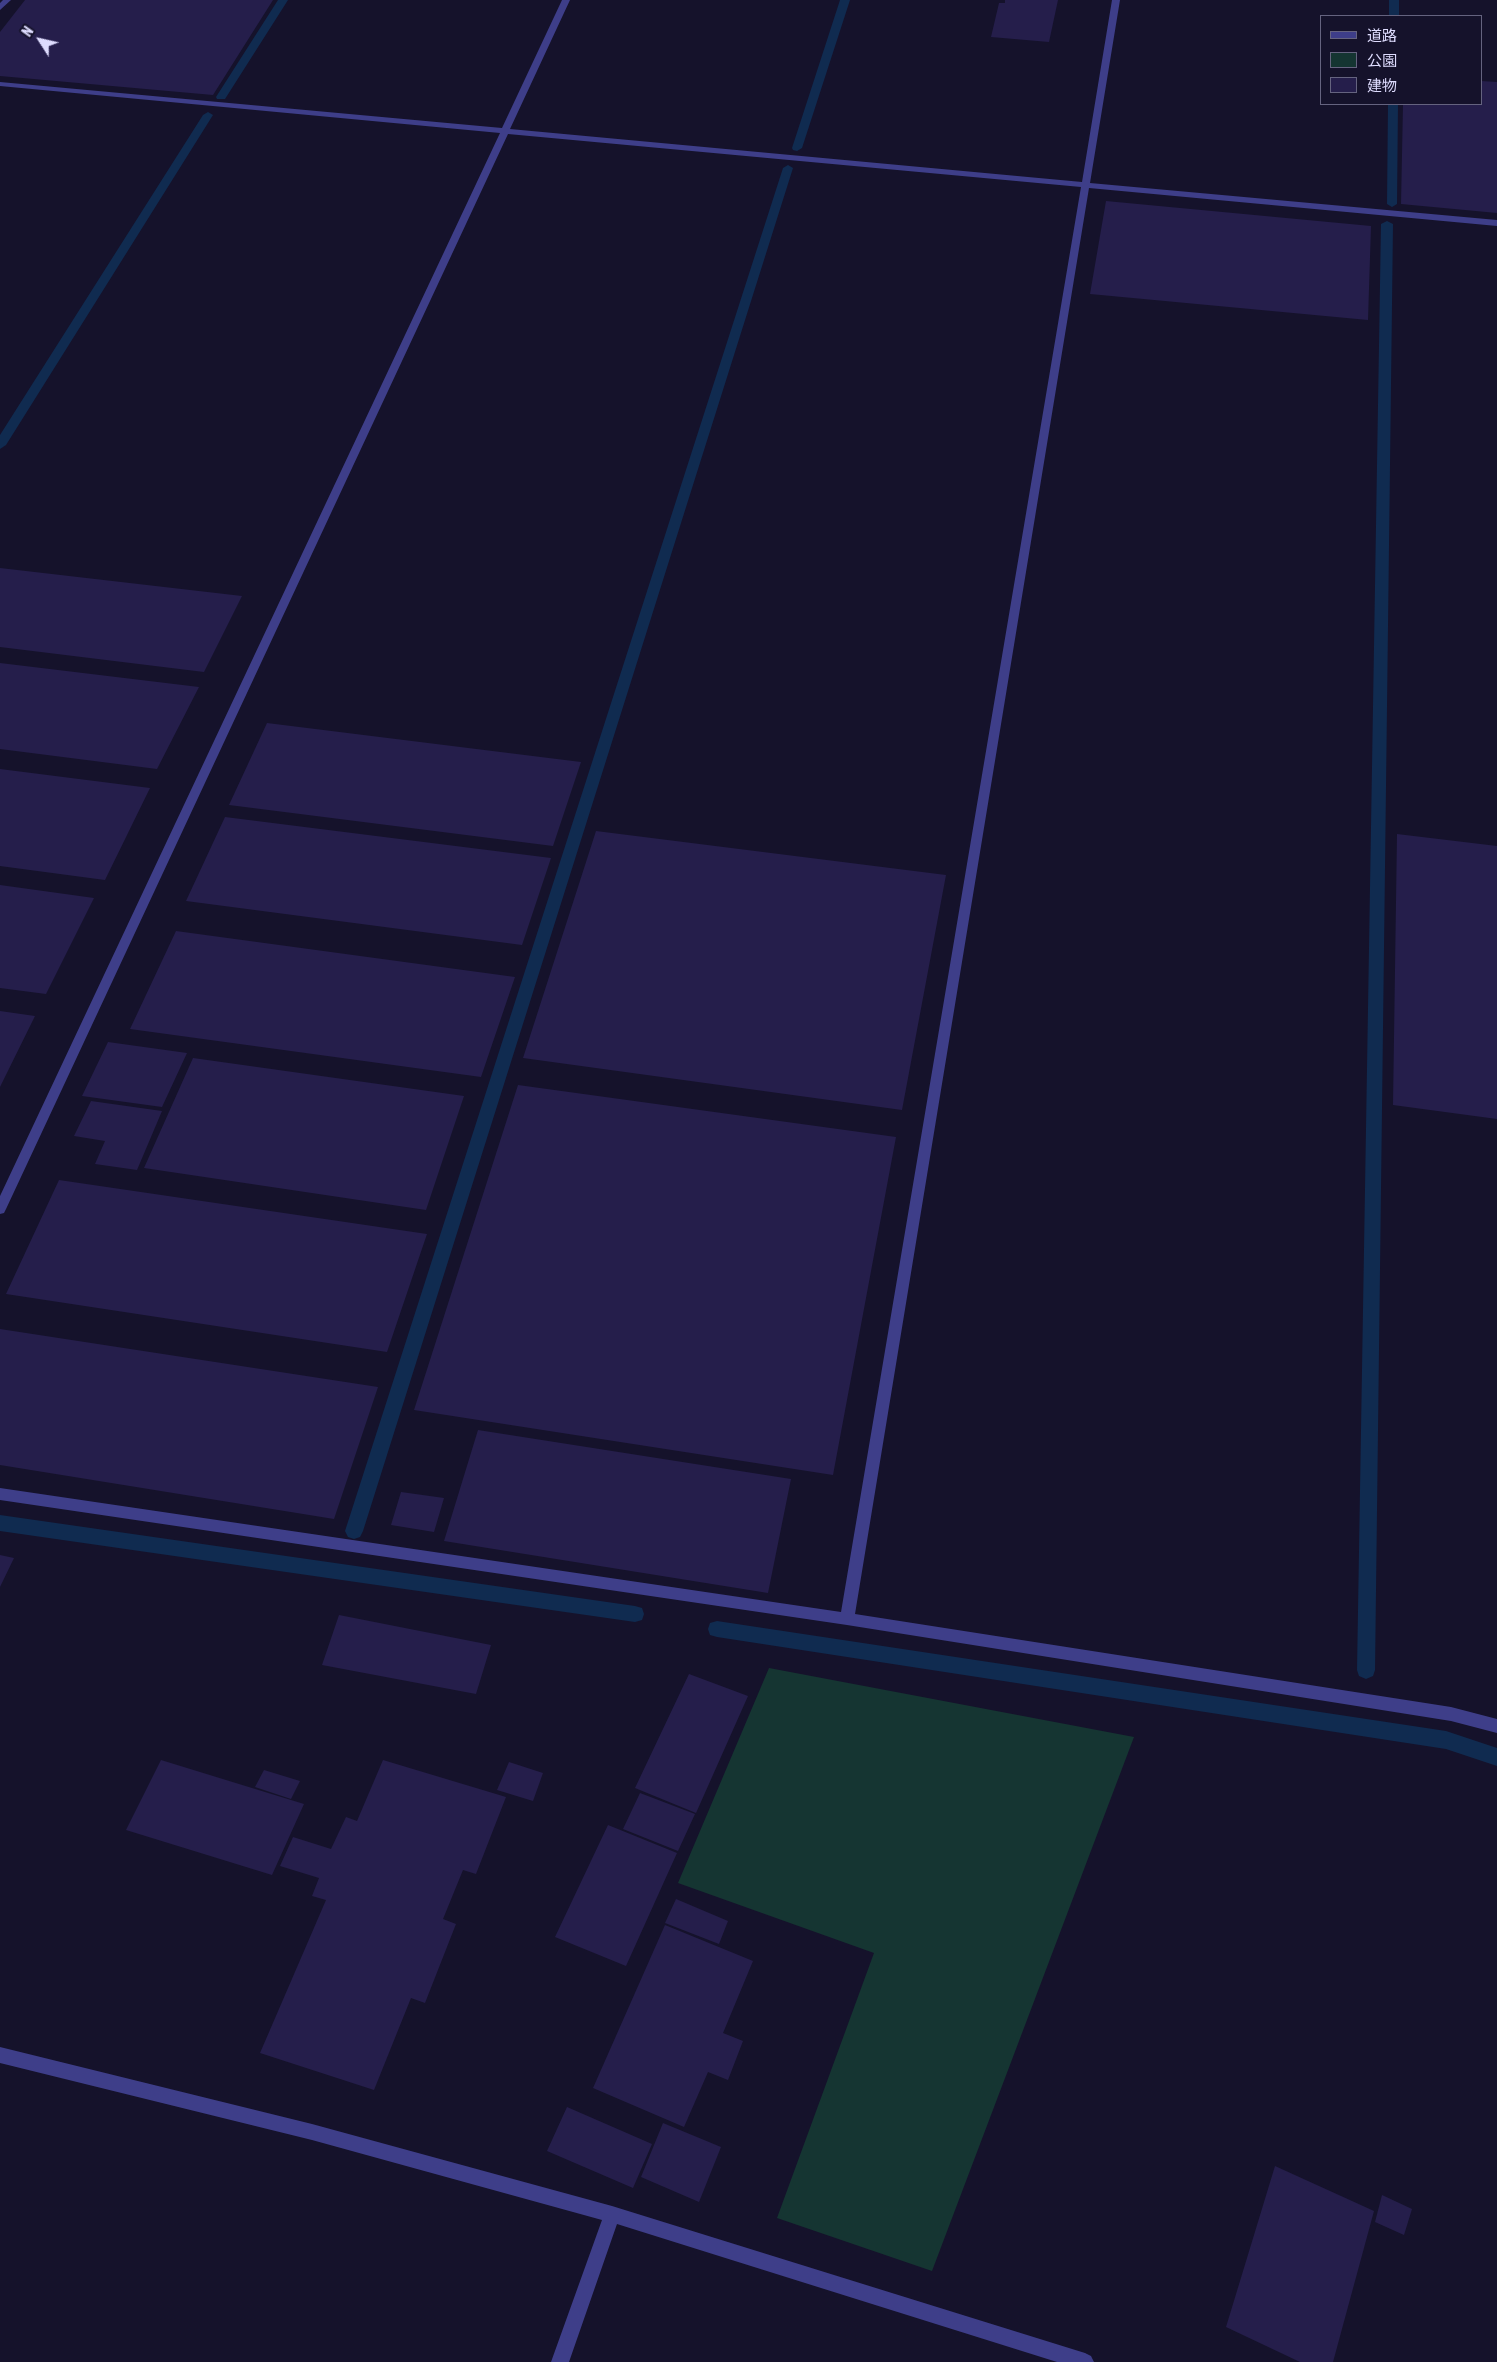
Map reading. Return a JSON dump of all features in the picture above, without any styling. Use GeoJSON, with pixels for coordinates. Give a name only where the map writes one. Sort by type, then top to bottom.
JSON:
{"type":"FeatureCollection","features":[{"type":"Feature","properties":{"kind":"street"},"geometry":{"type":"LineString","coordinates":[[0,8],[7,0]]}},
{"type":"Feature","properties":{"kind":"street"},"geometry":{"type":"LineString","coordinates":[[0,1209],[503,131],[566,0]]}},
{"type":"Feature","properties":{"kind":"street"},"geometry":{"type":"LineString","coordinates":[[847,1619],[1116,0]]}},
{"type":"Feature","properties":{"kind":"street"},"geometry":{"type":"LineString","coordinates":[[0,84],[1497,223]]}},
{"type":"Feature","properties":{"kind":"street"},"geometry":{"type":"LineString","coordinates":[[0,1494],[847,1619],[1442,1712],[1497,1726]]}},
{"type":"Feature","properties":{"kind":"street"},"geometry":{"type":"LineString","coordinates":[[0,2055],[312,2132],[612,2214],[1085,2362]]}},
{"type":"Feature","properties":{"kind":"street"},"geometry":{"type":"LineString","coordinates":[[560,2362],[612,2214]]}},
{"type":"Feature","properties":{"kind":"green space"},"geometry":{"type":"Polygon","coordinates":[[[769,1668],[1134,1737],[932,2271],[777,2218],[874,1953],[678,1883],[769,1668]]]}},
{"type":"Feature","properties":{"kind":"building"},"geometry":{"type":"Polygon","coordinates":[[[25,0],[273,0],[213,95],[0,76],[0,32],[25,0]]]}},
{"type":"Feature","properties":{"kind":"building"},"geometry":{"type":"Polygon","coordinates":[[[1005,0],[1058,0],[1049,42],[991,37],[999,3],[1005,3],[1005,0]]]}},
{"type":"Feature","properties":{"kind":"building"},"geometry":{"type":"Polygon","coordinates":[[[1482,81],[1497,82],[1497,213],[1401,204],[1403,105],[1482,105],[1482,81]]]}},
{"type":"Feature","properties":{"kind":"building"},"geometry":{"type":"Polygon","coordinates":[[[1106,201],[1371,226],[1368,320],[1090,294],[1106,201]]]}},
{"type":"Feature","properties":{"kind":"building"},"geometry":{"type":"Polygon","coordinates":[[[0,568],[242,596],[204,672],[0,647],[0,568]]]}},
{"type":"Feature","properties":{"kind":"building"},"geometry":{"type":"Polygon","coordinates":[[[0,663],[199,687],[157,769],[0,749],[0,663]]]}},
{"type":"Feature","properties":{"kind":"building"},"geometry":{"type":"Polygon","coordinates":[[[267,723],[581,762],[553,846],[229,805],[267,723]]]}},
{"type":"Feature","properties":{"kind":"building"},"geometry":{"type":"Polygon","coordinates":[[[0,769],[150,788],[105,880],[0,866],[0,769]]]}},
{"type":"Feature","properties":{"kind":"building"},"geometry":{"type":"Polygon","coordinates":[[[225,817],[551,858],[522,945],[186,901],[225,817]]]}},
{"type":"Feature","properties":{"kind":"building"},"geometry":{"type":"Polygon","coordinates":[[[596,831],[946,875],[902,1110],[523,1058],[596,831]]]}},
{"type":"Feature","properties":{"kind":"building"},"geometry":{"type":"Polygon","coordinates":[[[1397,834],[1497,846],[1497,1119],[1393,1105],[1397,834]]]}},
{"type":"Feature","properties":{"kind":"building"},"geometry":{"type":"Polygon","coordinates":[[[0,885],[94,898],[46,994],[0,988],[0,885]]]}},
{"type":"Feature","properties":{"kind":"building"},"geometry":{"type":"Polygon","coordinates":[[[176,931],[515,977],[481,1077],[130,1029],[176,931]]]}},
{"type":"Feature","properties":{"kind":"building"},"geometry":{"type":"Polygon","coordinates":[[[0,1011],[35,1016],[0,1087],[0,1011]]]}},
{"type":"Feature","properties":{"kind":"building"},"geometry":{"type":"Polygon","coordinates":[[[108,1042],[187,1053],[162,1107],[82,1096],[108,1042]]]}},
{"type":"Feature","properties":{"kind":"building"},"geometry":{"type":"Polygon","coordinates":[[[193,1058],[464,1096],[426,1210],[144,1168],[193,1058]]]}},
{"type":"Feature","properties":{"kind":"building"},"geometry":{"type":"Polygon","coordinates":[[[518,1085],[896,1137],[833,1475],[414,1410],[518,1085]]]}},
{"type":"Feature","properties":{"kind":"building"},"geometry":{"type":"Polygon","coordinates":[[[91,1101],[162,1111],[137,1170],[95,1164],[105,1141],[74,1136],[91,1101]]]}},
{"type":"Feature","properties":{"kind":"building"},"geometry":{"type":"Polygon","coordinates":[[[59,1180],[427,1234],[387,1352],[6,1294],[59,1180]]]}},
{"type":"Feature","properties":{"kind":"building"},"geometry":{"type":"Polygon","coordinates":[[[0,1329],[378,1387],[334,1519],[0,1465],[0,1329]]]}},
{"type":"Feature","properties":{"kind":"building"},"geometry":{"type":"Polygon","coordinates":[[[478,1430],[791,1479],[768,1593],[444,1541],[478,1430]]]}},
{"type":"Feature","properties":{"kind":"building"},"geometry":{"type":"Polygon","coordinates":[[[401,1492],[444,1498],[434,1532],[391,1525],[401,1492]]]}},
{"type":"Feature","properties":{"kind":"building"},"geometry":{"type":"Polygon","coordinates":[[[0,1555],[14,1558],[0,1587],[0,1555]]]}},
{"type":"Feature","properties":{"kind":"building"},"geometry":{"type":"Polygon","coordinates":[[[339,1615],[491,1645],[476,1694],[322,1665],[339,1615]]]}},
{"type":"Feature","properties":{"kind":"building"},"geometry":{"type":"Polygon","coordinates":[[[689,1674],[748,1696],[696,1813],[635,1788],[689,1674]]]}},
{"type":"Feature","properties":{"kind":"building"},"geometry":{"type":"Polygon","coordinates":[[[161,1760],[304,1804],[272,1875],[126,1830],[161,1760]]]}},
{"type":"Feature","properties":{"kind":"building"},"geometry":{"type":"Polygon","coordinates":[[[383,1760],[506,1797],[476,1874],[463,1870],[443,1919],[456,1924],[425,2003],[411,1998],[374,2090],[260,2053],[326,1900],[312,1896],[319,1878],[280,1866],[293,1837],[331,1849],[346,1817],[357,1821],[383,1760]]]}},
{"type":"Feature","properties":{"kind":"building"},"geometry":{"type":"Polygon","coordinates":[[[509,1762],[543,1773],[533,1801],[497,1790],[509,1762]]]}},
{"type":"Feature","properties":{"kind":"building"},"geometry":{"type":"Polygon","coordinates":[[[264,1770],[300,1781],[291,1799],[255,1787],[264,1770]]]}},
{"type":"Feature","properties":{"kind":"building"},"geometry":{"type":"Polygon","coordinates":[[[640,1793],[695,1814],[678,1851],[623,1829],[640,1793]]]}},
{"type":"Feature","properties":{"kind":"building"},"geometry":{"type":"Polygon","coordinates":[[[608,1825],[677,1853],[626,1966],[555,1937],[608,1825]]]}},
{"type":"Feature","properties":{"kind":"building"},"geometry":{"type":"Polygon","coordinates":[[[676,1899],[728,1921],[719,1944],[665,1923],[676,1899]]]}},
{"type":"Feature","properties":{"kind":"building"},"geometry":{"type":"Polygon","coordinates":[[[665,1925],[753,1961],[723,2033],[743,2041],[728,2080],[708,2072],[684,2127],[593,2088],[665,1925]]]}},
{"type":"Feature","properties":{"kind":"building"},"geometry":{"type":"Polygon","coordinates":[[[567,2107],[652,2144],[633,2188],[547,2151],[567,2107]]]}},
{"type":"Feature","properties":{"kind":"building"},"geometry":{"type":"Polygon","coordinates":[[[663,2123],[721,2147],[699,2202],[641,2177],[663,2123]]]}},
{"type":"Feature","properties":{"kind":"building"},"geometry":{"type":"Polygon","coordinates":[[[1275,2166],[1374,2211],[1333,2362],[1300,2362],[1226,2327],[1275,2166]]]}},
{"type":"Feature","properties":{"kind":"building"},"geometry":{"type":"Polygon","coordinates":[[[1382,2195],[1412,2209],[1404,2235],[1375,2222],[1382,2195]]]}},
{"type":"Feature","properties":{"kind":"waterway"},"geometry":{"type":"LineString","coordinates":[[221,97],[283,0]]}},
{"type":"Feature","properties":{"kind":"waterway"},"geometry":{"type":"LineString","coordinates":[[797,148],[845,0]]}},
{"type":"Feature","properties":{"kind":"waterway"},"geometry":{"type":"LineString","coordinates":[[1394,0],[1394,15]]}},
{"type":"Feature","properties":{"kind":"waterway"},"geometry":{"type":"LineString","coordinates":[[1392,204],[1393,105]]}},
{"type":"Feature","properties":{"kind":"waterway"},"geometry":{"type":"LineString","coordinates":[[0,445],[208,115]]}},
{"type":"Feature","properties":{"kind":"waterway"},"geometry":{"type":"LineString","coordinates":[[354,1531],[788,168]]}},
{"type":"Feature","properties":{"kind":"waterway"},"geometry":{"type":"LineString","coordinates":[[1366,1670],[1387,224]]}},
{"type":"Feature","properties":{"kind":"waterway"},"geometry":{"type":"LineString","coordinates":[[0,1523],[635,1614]]}},
{"type":"Feature","properties":{"kind":"waterway"},"geometry":{"type":"LineString","coordinates":[[717,1629],[1446,1740],[1497,1757]]}}]}
